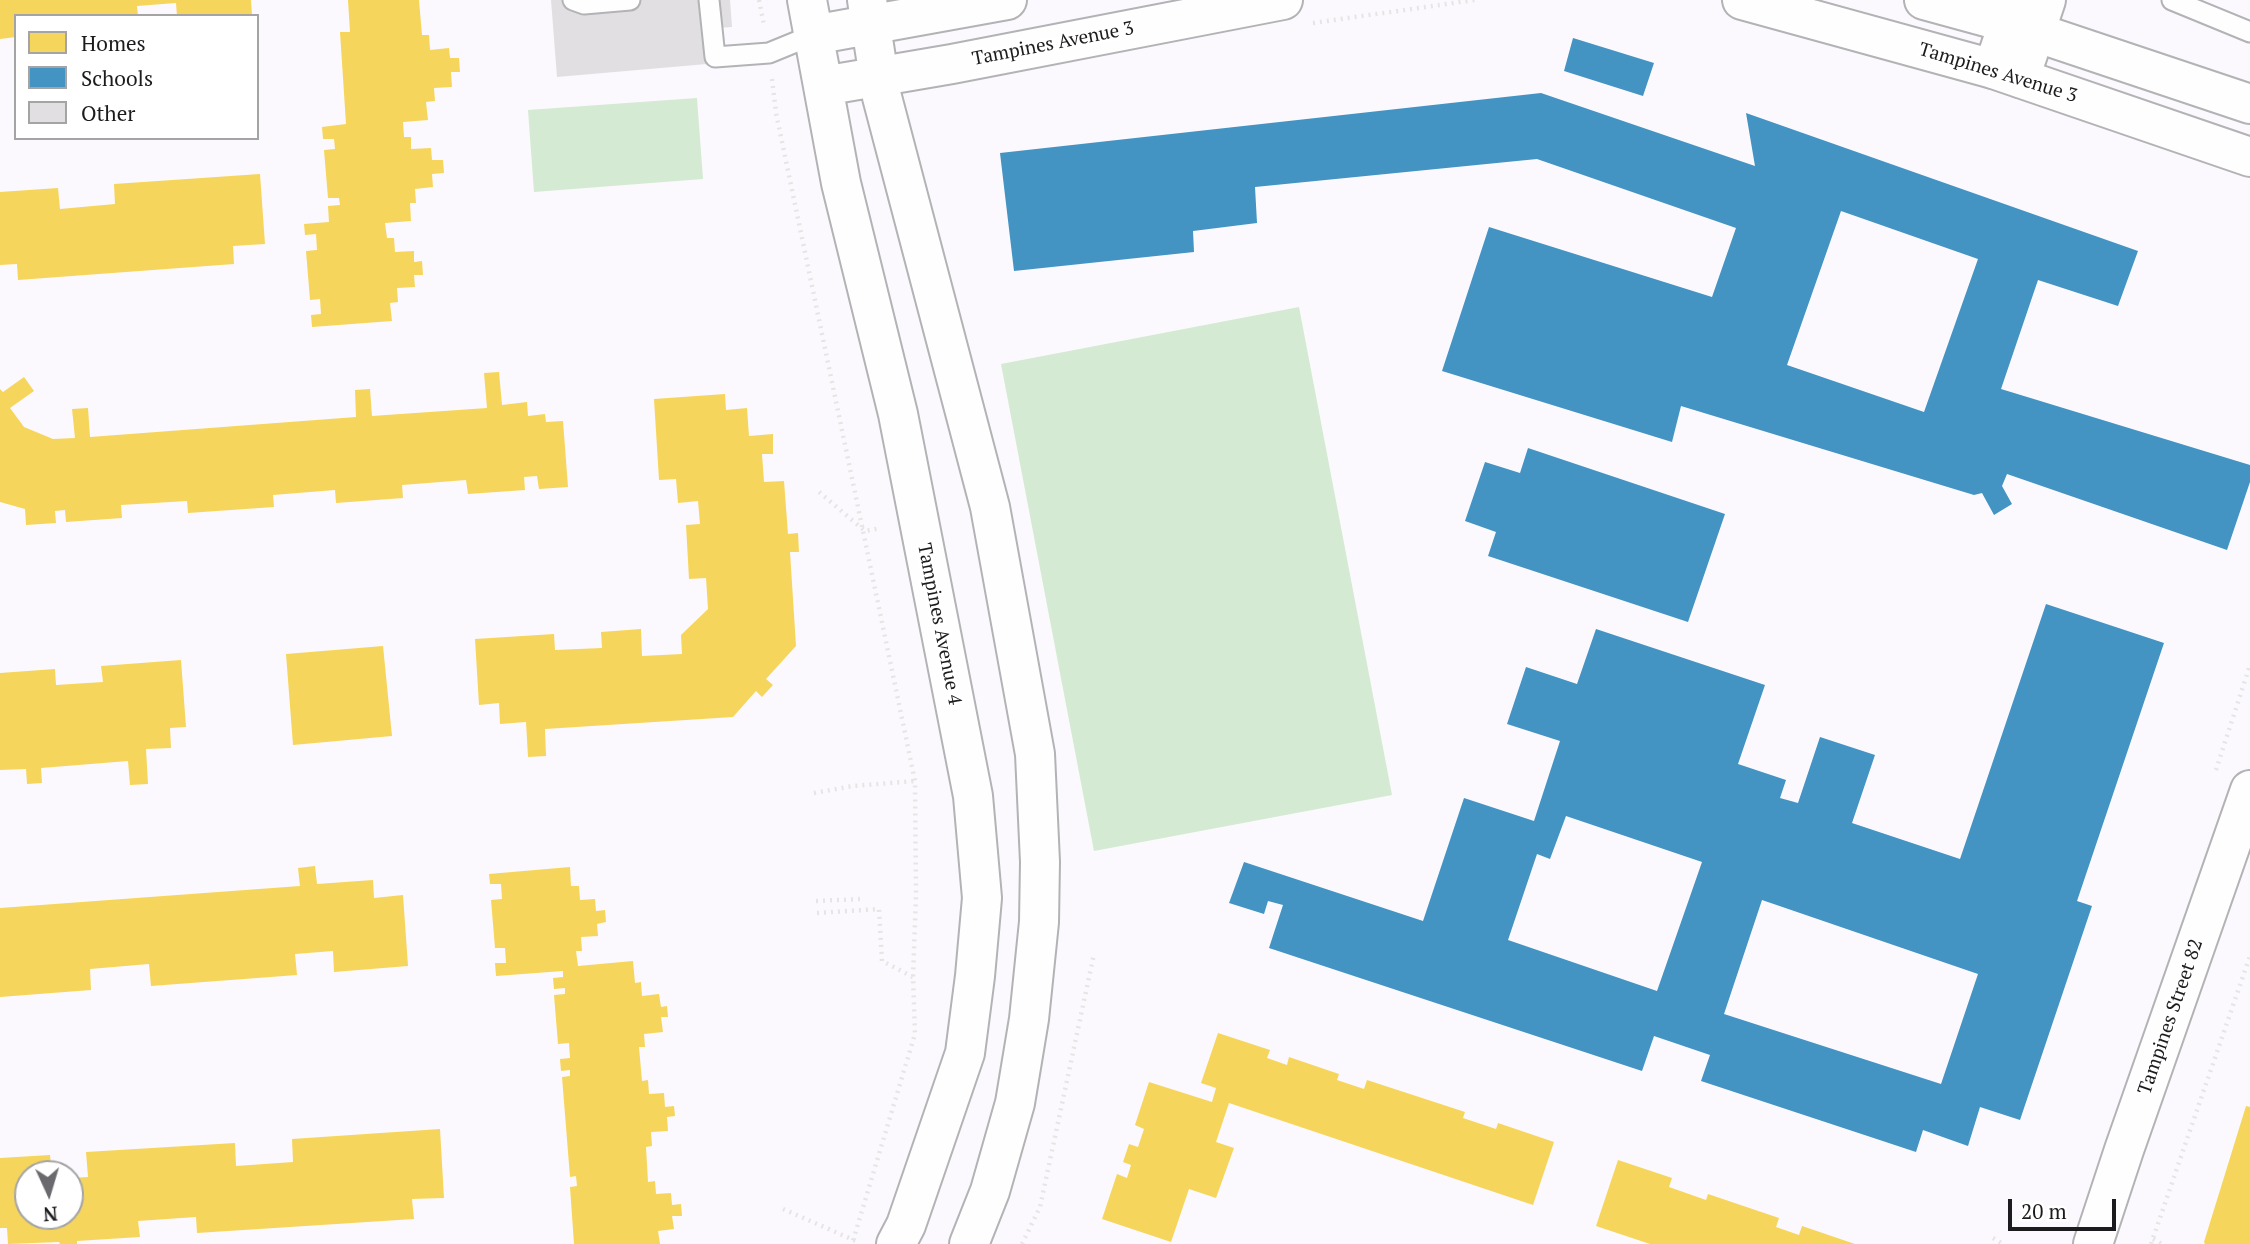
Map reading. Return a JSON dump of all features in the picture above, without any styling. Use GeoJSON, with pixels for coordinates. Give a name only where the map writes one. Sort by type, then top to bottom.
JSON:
{"type":"FeatureCollection","features":[{"type":"Feature","properties":{"kind":"main road"},"geometry":{"type":"LineString","coordinates":[[810,18],[1007,0]]}},
{"type":"Feature","properties":{"kind":"main road","name":"Tampines Avenue 3"},"geometry":{"type":"LineString","coordinates":[[822,86],[1283,0]]}},
{"type":"Feature","properties":{"kind":"main road","name":"Tampines Avenue 3"},"geometry":{"type":"LineString","coordinates":[[1742,0],[2007,73],[2250,157]]}},
{"type":"Feature","properties":{"kind":"main road"},"geometry":{"type":"LineString","coordinates":[[1924,0],[2026,14],[2250,104]]}},
{"type":"Feature","properties":{"kind":"main road"},"geometry":{"type":"LineString","coordinates":[[869,12],[882,97],[990,508],[1035,754],[1040,862],[1039,922],[1028,1019],[1016,1103],[990,1191],[969,1244]]}},
{"type":"Feature","properties":{"kind":"main road"},"geometry":{"type":"LineString","coordinates":[[2007,73],[2026,14]]}},
{"type":"Feature","properties":{"kind":"main road","name":"Tampines Avenue 4"},"geometry":{"type":"LineString","coordinates":[[810,18],[841,183],[898,414],[968,770],[973,796],[982,898],[965,1054],[906,1225],[896,1244]]}},
{"type":"Feature","properties":{"kind":"main road","name":"Tampines Street 82"},"geometry":{"type":"LineString","coordinates":[[2093,1244],[2250,790]]}},
{"type":"Feature","properties":{"kind":"lane"},"geometry":{"type":"LineString","coordinates":[[573,0],[584,4],[630,0]]}},
{"type":"Feature","properties":{"kind":"lane"},"geometry":{"type":"LineString","coordinates":[[709,0],[715,57],[769,53],[810,18]]}},
{"type":"Feature","properties":{"kind":"lane"},"geometry":{"type":"LineString","coordinates":[[2172,0],[2250,32]]}},
{"type":"Feature","properties":{"kind":"path"},"geometry":{"type":"LineString","coordinates":[[776,113],[915,781],[916,896],[913,977],[915,1034],[853,1242],[783,1209]]}},
{"type":"Feature","properties":{"kind":"path"},"geometry":{"type":"LineString","coordinates":[[819,492],[864,531]]}},
{"type":"Feature","properties":{"kind":"path"},"geometry":{"type":"LineString","coordinates":[[814,793],[853,786],[915,781]]}},
{"type":"Feature","properties":{"kind":"path"},"geometry":{"type":"LineString","coordinates":[[816,901],[860,899]]}},
{"type":"Feature","properties":{"kind":"path"},"geometry":{"type":"LineString","coordinates":[[817,913],[879,909],[883,961],[913,977]]}},
{"type":"Feature","properties":{"kind":"path"},"geometry":{"type":"LineString","coordinates":[[1022,1244],[1040,1207],[1094,954]]}},
{"type":"Feature","properties":{"kind":"path"},"geometry":{"type":"LineString","coordinates":[[2162,1244],[2152,1242],[2250,956]]}},
{"type":"Feature","properties":{"kind":"path"},"geometry":{"type":"LineString","coordinates":[[1993,1238],[2003,1244]]}},
{"type":"Feature","properties":{"kind":"green space"},"geometry":{"type":"Polygon","coordinates":[[[697,98],[703,179],[534,192],[528,110],[697,98]]]}},
{"type":"Feature","properties":{"kind":"green space"},"geometry":{"type":"Polygon","coordinates":[[[1299,307],[1392,795],[1094,851],[1001,364],[1299,307]]]}},
{"type":"Feature","properties":{"kind":"building: Homes"},"geometry":{"type":"Polygon","coordinates":[[[0,0],[251,0],[252,14],[177,14],[176,3],[137,6],[138,14],[14,14],[14,37],[0,39],[0,0]]]}},
{"type":"Feature","properties":{"kind":"building: Homes"},"geometry":{"type":"Polygon","coordinates":[[[348,0],[419,0],[422,35],[429,35],[430,50],[449,48],[450,58],[459,58],[460,72],[451,72],[452,87],[434,88],[435,101],[426,102],[428,120],[403,122],[404,137],[411,137],[411,149],[431,148],[432,160],[443,160],[444,173],[432,174],[433,187],[415,189],[416,203],[410,203],[411,221],[385,223],[387,238],[394,238],[395,252],[414,251],[414,262],[422,261],[423,275],[414,275],[415,287],[397,288],[398,302],[390,303],[392,321],[312,327],[311,315],[321,314],[320,299],[310,300],[306,251],[317,250],[316,234],[305,235],[304,224],[329,222],[328,206],[340,205],[339,198],[328,198],[324,150],[335,149],[334,139],[323,139],[322,127],[346,124],[340,32],[350,32],[348,0]]]}},
{"type":"Feature","properties":{"kind":"building: Homes"},"geometry":{"type":"Polygon","coordinates":[[[260,174],[265,244],[233,246],[234,264],[18,280],[17,264],[0,265],[0,192],[58,188],[60,209],[115,204],[114,184],[260,174]]]}},
{"type":"Feature","properties":{"kind":"building: Homes"},"geometry":{"type":"Polygon","coordinates":[[[499,372],[502,405],[527,402],[528,416],[545,414],[546,422],[563,421],[568,487],[539,489],[537,476],[524,477],[525,490],[468,494],[466,480],[402,485],[403,498],[336,503],[335,490],[273,495],[274,507],[188,513],[187,501],[121,505],[122,518],[66,522],[65,510],[55,511],[56,523],[26,525],[25,509],[0,502],[0,389],[3,392],[24,377],[34,391],[10,408],[24,427],[53,439],[75,438],[72,409],[88,408],[90,437],[356,417],[355,390],[370,389],[372,416],[487,408],[484,373],[499,372]]]}},
{"type":"Feature","properties":{"kind":"building: Homes"},"geometry":{"type":"Polygon","coordinates":[[[725,394],[726,410],[747,408],[749,436],[773,434],[773,454],[762,454],[764,482],[784,481],[788,534],[798,533],[799,552],[790,552],[796,646],[766,679],[773,685],[762,697],[756,691],[733,717],[545,729],[546,756],[528,757],[526,722],[500,724],[499,703],[479,705],[475,639],[554,634],[555,650],[602,648],[601,632],[641,629],[642,656],[682,654],[681,635],[708,609],[706,578],[689,579],[686,525],[700,524],[698,501],[678,503],[676,479],[659,480],[654,399],[725,394]]]}},
{"type":"Feature","properties":{"kind":"building: Homes"},"geometry":{"type":"Polygon","coordinates":[[[383,646],[392,736],[293,745],[286,654],[383,646]]]}},
{"type":"Feature","properties":{"kind":"building: Homes"},"geometry":{"type":"Polygon","coordinates":[[[181,660],[186,727],[170,728],[171,748],[146,749],[148,784],[130,785],[128,761],[41,768],[42,783],[27,784],[26,769],[0,770],[0,673],[55,669],[56,685],[103,682],[101,666],[181,660]]]}},
{"type":"Feature","properties":{"kind":"building: Homes"},"geometry":{"type":"Polygon","coordinates":[[[315,866],[317,884],[373,880],[374,898],[403,895],[408,966],[334,972],[333,951],[295,954],[297,975],[151,986],[149,964],[90,969],[91,990],[0,997],[0,908],[300,886],[298,868],[315,866]]]}},
{"type":"Feature","properties":{"kind":"building: Homes"},"geometry":{"type":"Polygon","coordinates":[[[570,867],[571,886],[579,886],[580,900],[595,899],[596,911],[605,910],[606,922],[597,924],[598,936],[581,937],[582,951],[576,951],[578,966],[633,961],[635,983],[641,982],[642,996],[659,994],[661,1007],[667,1006],[668,1017],[661,1017],[663,1032],[644,1034],[645,1047],[639,1047],[642,1081],[648,1080],[649,1094],[664,1093],[665,1107],[674,1106],[675,1116],[667,1117],[668,1131],[651,1132],[652,1146],[646,1147],[648,1182],[655,1181],[656,1194],[671,1193],[672,1205],[681,1204],[682,1216],[672,1216],[674,1229],[658,1231],[660,1244],[574,1244],[570,1187],[577,1186],[576,1176],[570,1177],[562,1077],[570,1076],[570,1070],[561,1071],[560,1059],[570,1058],[569,1043],[558,1044],[554,995],[565,994],[565,988],[554,989],[553,978],[563,977],[563,971],[496,976],[495,963],[506,963],[505,948],[495,948],[491,900],[502,899],[501,884],[490,884],[489,874],[570,867]]]}},
{"type":"Feature","properties":{"kind":"building: Homes"},"geometry":{"type":"Polygon","coordinates":[[[1218,1033],[1270,1050],[1267,1058],[1287,1065],[1289,1057],[1339,1074],[1337,1080],[1364,1089],[1367,1080],[1465,1112],[1463,1118],[1496,1129],[1498,1123],[1554,1142],[1533,1205],[1229,1103],[1216,1142],[1234,1148],[1216,1198],[1189,1189],[1171,1242],[1102,1219],[1117,1174],[1127,1178],[1131,1165],[1123,1162],[1129,1144],[1138,1147],[1144,1129],[1135,1125],[1149,1082],[1212,1102],[1216,1088],[1201,1083],[1218,1033]]]}},
{"type":"Feature","properties":{"kind":"building: Homes"},"geometry":{"type":"Polygon","coordinates":[[[2246,1106],[2250,1107],[2250,1244],[2205,1244],[2204,1242],[2246,1106]]]}},
{"type":"Feature","properties":{"kind":"building: Homes"},"geometry":{"type":"Polygon","coordinates":[[[440,1129],[444,1198],[412,1199],[414,1219],[197,1233],[196,1217],[138,1221],[140,1237],[77,1241],[77,1244],[8,1244],[7,1228],[0,1228],[0,1158],[50,1155],[51,1160],[14,1160],[14,1230],[84,1230],[84,1177],[88,1177],[86,1152],[235,1143],[236,1166],[293,1162],[292,1139],[440,1129]]]}},
{"type":"Feature","properties":{"kind":"building: Homes"},"geometry":{"type":"Polygon","coordinates":[[[1618,1160],[1672,1178],[1669,1187],[1706,1200],[1708,1194],[1779,1218],[1776,1227],[1799,1235],[1802,1226],[1855,1244],[1650,1244],[1596,1226],[1618,1160]]]}},
{"type":"Feature","properties":{"kind":"building: Schools"},"geometry":{"type":"Polygon","coordinates":[[[1573,38],[1654,63],[1643,96],[1564,71],[1573,38]]]}},
{"type":"Feature","properties":{"kind":"building: Schools"},"geometry":{"type":"Polygon","coordinates":[[[1541,93],[1755,166],[1746,113],[2138,251],[2118,306],[2038,280],[2001,389],[2250,465],[2250,482],[2227,550],[2007,474],[2002,486],[2012,504],[1994,515],[1982,493],[1974,495],[1681,406],[1672,442],[1442,371],[1489,227],[1712,297],[1736,228],[1537,159],[1255,187],[1257,223],[1193,231],[1194,252],[1014,271],[1000,153],[1541,93]],[[1841,211],[1787,365],[1924,412],[1978,259],[1841,211]]]}},
{"type":"Feature","properties":{"kind":"building: Schools"},"geometry":{"type":"Polygon","coordinates":[[[1528,448],[1725,514],[1688,622],[1488,556],[1496,532],[1465,521],[1485,462],[1520,473],[1528,448]]]}},
{"type":"Feature","properties":{"kind":"building: Schools"},"geometry":{"type":"Polygon","coordinates":[[[2046,604],[2164,643],[2077,901],[2092,906],[2020,1120],[1980,1107],[1968,1146],[1923,1130],[1916,1152],[1701,1081],[1710,1055],[1654,1036],[1642,1071],[1269,948],[1283,905],[1268,901],[1264,914],[1229,903],[1244,862],[1423,921],[1464,798],[1534,821],[1560,741],[1507,724],[1526,667],[1577,684],[1596,629],[1765,685],[1738,764],[1786,780],[1780,798],[1798,803],[1820,737],[1875,755],[1852,823],[1960,859],[2046,604]],[[1566,816],[1550,859],[1537,854],[1508,940],[1657,991],[1702,862],[1566,816]],[[1762,900],[1724,1014],[1941,1084],[1978,974],[1762,900]]]}},
{"type":"Feature","properties":{"kind":"building: Other"},"geometry":{"type":"Polygon","coordinates":[[[551,0],[730,0],[732,27],[704,29],[707,64],[557,77],[551,0]]]}}]}
